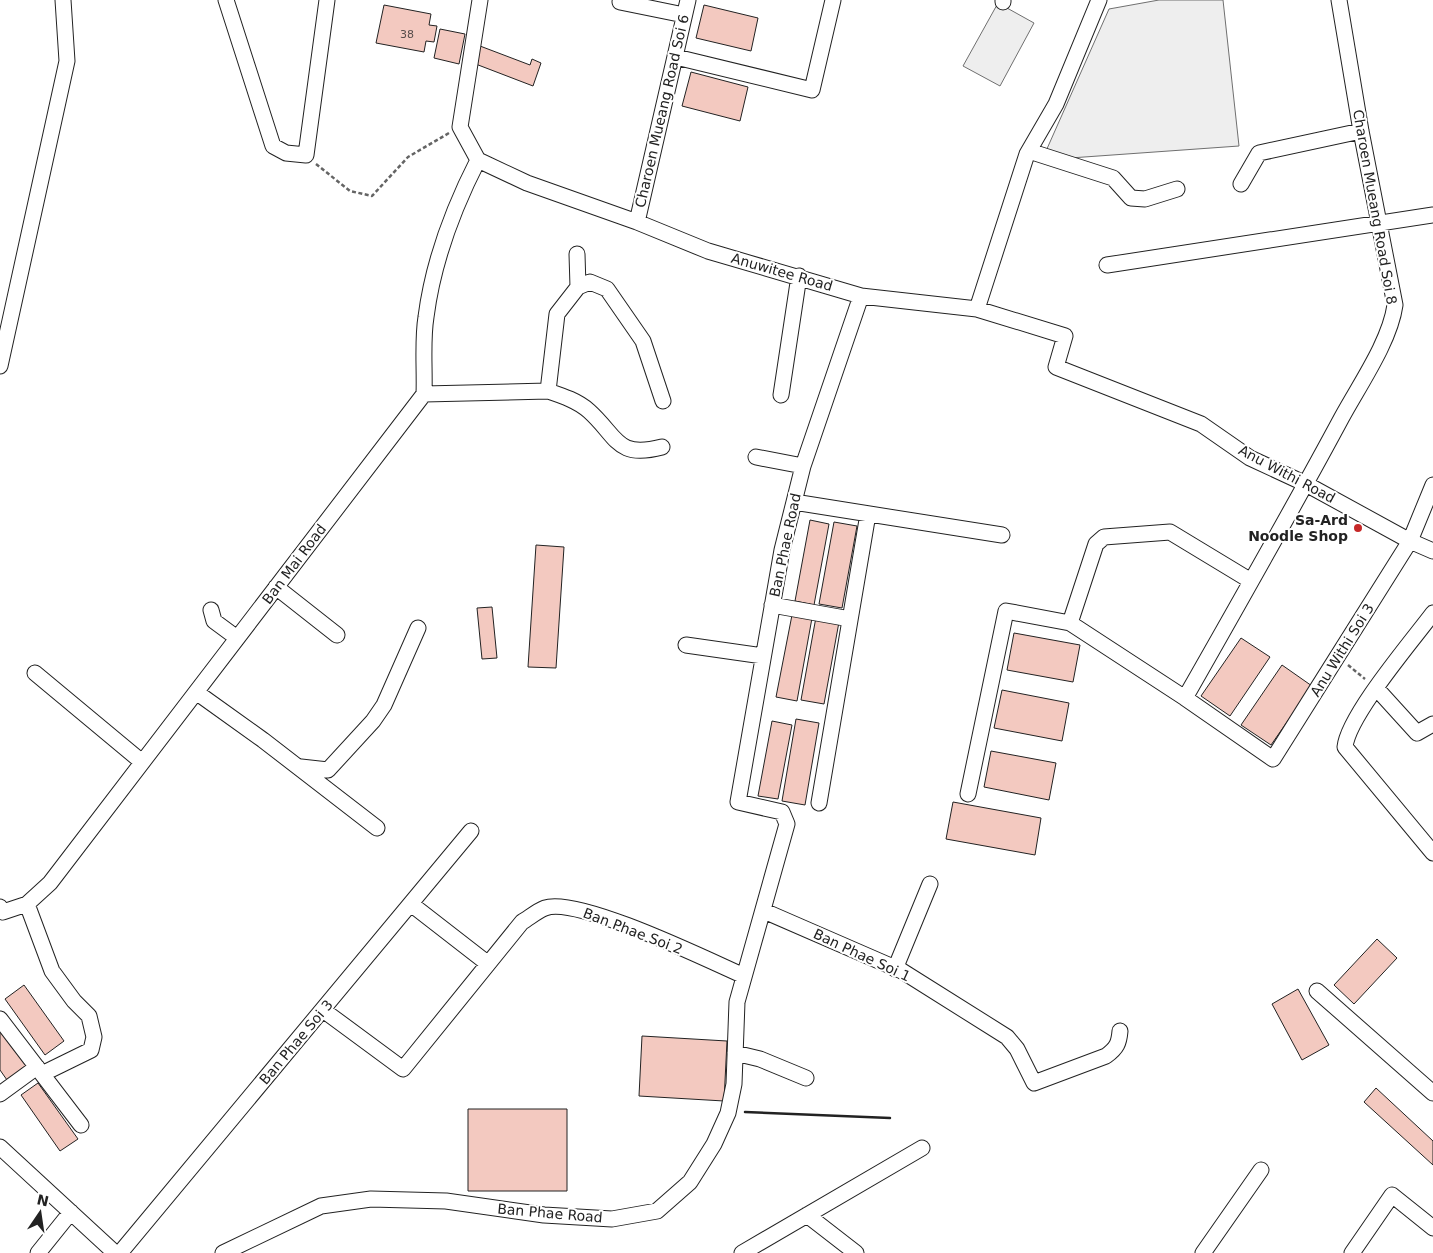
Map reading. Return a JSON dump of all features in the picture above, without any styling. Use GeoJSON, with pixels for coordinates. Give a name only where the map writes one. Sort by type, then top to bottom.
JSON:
{"type":"FeatureCollection","features":[{"type":"Feature","properties":{"kind":"street"},"geometry":{"type":"LineString","coordinates":[[0,366],[67,61],[64,0]]}},
{"type":"Feature","properties":{"kind":"street"},"geometry":{"type":"LineString","coordinates":[[226,0],[273,146],[286,153],[306,155],[327,0]]}},
{"type":"Feature","properties":{"kind":"street"},"geometry":{"type":"LineString","coordinates":[[480,0],[460,127],[478,160],[460,196],[433,276],[425,319],[424,394],[548,391],[569,398],[589,411],[619,444],[632,450],[643,452],[662,447]]}},
{"type":"Feature","properties":{"kind":"street","name":"Charoen Mueang Road Soi 6"},"geometry":{"type":"LineString","coordinates":[[637,222],[688,0]]}},
{"type":"Feature","properties":{"kind":"street"},"geometry":{"type":"LineString","coordinates":[[676,57],[812,90],[833,0]]}},
{"type":"Feature","properties":{"kind":"street"},"geometry":{"type":"LineString","coordinates":[[978,309],[1029,151],[1056,104],[1099,0]]}},
{"type":"Feature","properties":{"kind":"street","name":"Charoen Mueang Road Soi 8"},"geometry":{"type":"LineString","coordinates":[[1185,698],[1306,484],[1376,354],[1393,317],[1395,305],[1361,131],[1339,0]]}},
{"type":"Feature","properties":{"kind":"street"},"geometry":{"type":"LineString","coordinates":[[620,2],[684,15]]}},
{"type":"Feature","properties":{"kind":"street"},"geometry":{"type":"LineString","coordinates":[[1241,184],[1259,153],[1361,131]]}},
{"type":"Feature","properties":{"kind":"street"},"geometry":{"type":"LineString","coordinates":[[1029,151],[1113,178],[1131,198],[1145,200],[1177,189]]}},
{"type":"Feature","properties":{"kind":"street","name":"Anuwitee Road"},"geometry":{"type":"LineString","coordinates":[[478,160],[527,183],[637,222],[708,251],[799,276],[861,296],[978,309],[1065,336],[1056,367]]}},
{"type":"Feature","properties":{"kind":"street"},"geometry":{"type":"LineString","coordinates":[[1107,266],[1433,216]]}},
{"type":"Feature","properties":{"kind":"street"},"geometry":{"type":"LineString","coordinates":[[577,254],[578,287]]}},
{"type":"Feature","properties":{"kind":"street"},"geometry":{"type":"LineString","coordinates":[[781,395],[799,276]]}},
{"type":"Feature","properties":{"kind":"street"},"geometry":{"type":"LineString","coordinates":[[548,391],[557,314],[578,287],[590,282],[607,289],[643,341],[662,401]]}},
{"type":"Feature","properties":{"kind":"street","name":"Ban Phae Road"},"geometry":{"type":"LineString","coordinates":[[223,1253],[321,1206],[371,1199],[446,1201],[544,1215],[612,1219],[657,1211],[690,1182],[714,1144],[728,1113],[734,1084],[737,1002],[787,824],[782,812],[738,802],[782,550],[803,466],[861,296]]}},
{"type":"Feature","properties":{"kind":"street","name":"Anu Withi Road"},"geometry":{"type":"LineString","coordinates":[[1056,367],[1201,424],[1250,458],[1306,484],[1410,541],[1433,551]]}},
{"type":"Feature","properties":{"kind":"street","name":"Ban Mai Road"},"geometry":{"type":"LineString","coordinates":[[2,910],[27,904],[50,883],[424,394]]}},
{"type":"Feature","properties":{"kind":"street"},"geometry":{"type":"LineString","coordinates":[[756,457],[803,466]]}},
{"type":"Feature","properties":{"kind":"street","name":"Anu Withi Soi 3"},"geometry":{"type":"LineString","coordinates":[[1185,698],[1273,759],[1410,541],[1433,484]]}},
{"type":"Feature","properties":{"kind":"street"},"geometry":{"type":"LineString","coordinates":[[794,502],[1002,535]]}},
{"type":"Feature","properties":{"kind":"street"},"geometry":{"type":"LineString","coordinates":[[819,802],[868,514]]}},
{"type":"Feature","properties":{"kind":"street"},"geometry":{"type":"LineString","coordinates":[[1070,623],[1096,544],[1104,537],[1170,532],[1252,581]]}},
{"type":"Feature","properties":{"kind":"street"},"geometry":{"type":"LineString","coordinates":[[276,588],[337,635]]}},
{"type":"Feature","properties":{"kind":"street"},"geometry":{"type":"LineString","coordinates":[[772,605],[850,618]]}},
{"type":"Feature","properties":{"kind":"street"},"geometry":{"type":"LineString","coordinates":[[211,610],[214,621],[237,638]]}},
{"type":"Feature","properties":{"kind":"street"},"geometry":{"type":"LineString","coordinates":[[968,794],[1006,611],[1070,623],[1185,698]]}},
{"type":"Feature","properties":{"kind":"street"},"geometry":{"type":"LineString","coordinates":[[1433,612],[1377,689],[1346,737],[1345,747],[1433,854]]}},
{"type":"Feature","properties":{"kind":"street"},"geometry":{"type":"LineString","coordinates":[[299,768],[304,766],[328,770],[373,721],[387,700],[418,628]]}},
{"type":"Feature","properties":{"kind":"street"},"geometry":{"type":"LineString","coordinates":[[686,645],[764,656]]}},
{"type":"Feature","properties":{"kind":"street"},"geometry":{"type":"LineString","coordinates":[[35,673],[142,762]]}},
{"type":"Feature","properties":{"kind":"street"},"geometry":{"type":"LineString","coordinates":[[1377,689],[1417,732],[1433,724]]}},
{"type":"Feature","properties":{"kind":"street"},"geometry":{"type":"LineString","coordinates":[[196,692],[377,828]]}},
{"type":"Feature","properties":{"kind":"street","name":"Ban Phae Soi 3"},"geometry":{"type":"LineString","coordinates":[[120,1253],[471,831]]}},
{"type":"Feature","properties":{"kind":"street"},"geometry":{"type":"LineString","coordinates":[[896,969],[930,884]]}},
{"type":"Feature","properties":{"kind":"street"},"geometry":{"type":"LineString","coordinates":[[0,1094],[39,1070],[91,1050],[94,1037],[89,1016],[74,1001],[52,971],[27,904]]}},
{"type":"Feature","properties":{"kind":"street"},"geometry":{"type":"LineString","coordinates":[[411,904],[486,963]]}},
{"type":"Feature","properties":{"kind":"street","name":"Ban Phae Soi 2"},"geometry":{"type":"LineString","coordinates":[[323,1010],[403,1069],[486,963],[522,922],[546,908],[571,907],[599,915],[744,976]]}},
{"type":"Feature","properties":{"kind":"street","name":"Ban Phae Soi 1"},"geometry":{"type":"LineString","coordinates":[[764,911],[896,969],[1007,1037],[1017,1049],[1032,1082],[1038,1083],[1106,1056],[1115,1050],[1119,1043],[1120,1031]]}},
{"type":"Feature","properties":{"kind":"street"},"geometry":{"type":"LineString","coordinates":[[1317,990],[1433,1093]]}},
{"type":"Feature","properties":{"kind":"street"},"geometry":{"type":"LineString","coordinates":[[0,1018],[81,1125]]}},
{"type":"Feature","properties":{"kind":"street"},"geometry":{"type":"LineString","coordinates":[[735,1054],[760,1060],[806,1078]]}},
{"type":"Feature","properties":{"kind":"street"},"geometry":{"type":"LineString","coordinates":[[0,1147],[115,1253]]}},
{"type":"Feature","properties":{"kind":"street"},"geometry":{"type":"LineString","coordinates":[[742,1253],[922,1148]]}},
{"type":"Feature","properties":{"kind":"street"},"geometry":{"type":"LineString","coordinates":[[1203,1253],[1261,1170]]}},
{"type":"Feature","properties":{"kind":"street"},"geometry":{"type":"LineString","coordinates":[[1352,1253],[1392,1195],[1433,1228]]}},
{"type":"Feature","properties":{"kind":"street"},"geometry":{"type":"LineString","coordinates":[[38,1253],[71,1212]]}},
{"type":"Feature","properties":{"kind":"street"},"geometry":{"type":"LineString","coordinates":[[807,1215],[856,1253]]}},
{"type":"Feature","properties":{"kind":"path"},"geometry":{"type":"LineString","coordinates":[[306,155],[350,191],[372,196],[408,156],[460,127]]}},
{"type":"Feature","properties":{"kind":"path"},"geometry":{"type":"LineString","coordinates":[[1337,656],[1377,689]]}},
{"type":"Feature","properties":{"kind":"shaded area"},"geometry":{"type":"Polygon","coordinates":[[[1159,0],[1223,0],[1239,146],[1042,160],[1109,9],[1159,0]]]}},
{"type":"Feature","properties":{"kind":"shaded area"},"geometry":{"type":"Polygon","coordinates":[[[998,3],[1034,23],[1000,86],[963,66],[998,3]]]}},
{"type":"Feature","properties":{"kind":"building"},"geometry":{"type":"Polygon","coordinates":[[[384,5],[431,14],[429,25],[437,26],[434,42],[426,41],[424,52],[376,43],[384,5]]]}},
{"type":"Feature","properties":{"kind":"building"},"geometry":{"type":"Polygon","coordinates":[[[704,5],[758,18],[751,51],[696,38],[704,5]]]}},
{"type":"Feature","properties":{"kind":"building"},"geometry":{"type":"Polygon","coordinates":[[[440,29],[465,34],[459,64],[434,58],[440,29]]]}},
{"type":"Feature","properties":{"kind":"building"},"geometry":{"type":"Polygon","coordinates":[[[480,46],[530,65],[532,59],[541,63],[533,86],[473,63],[480,46]]]}},
{"type":"Feature","properties":{"kind":"building"},"geometry":{"type":"Polygon","coordinates":[[[691,72],[748,87],[740,121],[682,106],[691,72]]]}},
{"type":"Feature","properties":{"kind":"building"},"geometry":{"type":"Polygon","coordinates":[[[810,520],[829,524],[814,605],[795,601],[810,520]]]}},
{"type":"Feature","properties":{"kind":"building"},"geometry":{"type":"Polygon","coordinates":[[[834,522],[857,526],[842,608],[819,604],[834,522]]]}},
{"type":"Feature","properties":{"kind":"building"},"geometry":{"type":"Polygon","coordinates":[[[536,545],[564,547],[556,668],[528,667],[536,545]]]}},
{"type":"Feature","properties":{"kind":"building"},"geometry":{"type":"Polygon","coordinates":[[[492,607],[497,658],[482,659],[477,608],[492,607]]]}},
{"type":"Feature","properties":{"kind":"building"},"geometry":{"type":"Polygon","coordinates":[[[792,615],[812,618],[797,701],[776,697],[792,615]]]}},
{"type":"Feature","properties":{"kind":"building"},"geometry":{"type":"Polygon","coordinates":[[[816,617],[839,622],[824,704],[801,700],[816,617]]]}},
{"type":"Feature","properties":{"kind":"building"},"geometry":{"type":"Polygon","coordinates":[[[1014,633],[1080,645],[1073,682],[1007,670],[1014,633]]]}},
{"type":"Feature","properties":{"kind":"building"},"geometry":{"type":"Polygon","coordinates":[[[1241,638],[1270,657],[1230,716],[1201,696],[1241,638]]]}},
{"type":"Feature","properties":{"kind":"building"},"geometry":{"type":"Polygon","coordinates":[[[1282,665],[1312,686],[1271,745],[1241,725],[1282,665]]]}},
{"type":"Feature","properties":{"kind":"building"},"geometry":{"type":"Polygon","coordinates":[[[1002,690],[1069,703],[1062,741],[994,728],[1002,690]]]}},
{"type":"Feature","properties":{"kind":"building"},"geometry":{"type":"Polygon","coordinates":[[[796,719],[819,723],[805,805],[782,801],[796,719]]]}},
{"type":"Feature","properties":{"kind":"building"},"geometry":{"type":"Polygon","coordinates":[[[772,721],[792,725],[778,799],[758,796],[772,721]]]}},
{"type":"Feature","properties":{"kind":"building"},"geometry":{"type":"Polygon","coordinates":[[[991,751],[1056,763],[1049,800],[984,787],[991,751]]]}},
{"type":"Feature","properties":{"kind":"building"},"geometry":{"type":"Polygon","coordinates":[[[953,802],[1041,818],[1035,855],[946,839],[953,802]]]}},
{"type":"Feature","properties":{"kind":"building"},"geometry":{"type":"Polygon","coordinates":[[[1377,939],[1397,958],[1354,1004],[1334,985],[1377,939]]]}},
{"type":"Feature","properties":{"kind":"building"},"geometry":{"type":"Polygon","coordinates":[[[24,985],[64,1041],[45,1055],[5,999],[24,985]]]}},
{"type":"Feature","properties":{"kind":"building"},"geometry":{"type":"Polygon","coordinates":[[[1298,989],[1329,1045],[1302,1060],[1272,1004],[1298,989]]]}},
{"type":"Feature","properties":{"kind":"building"},"geometry":{"type":"Polygon","coordinates":[[[0,1026],[29,1065],[7,1080],[0,1070],[0,1026]]]}},
{"type":"Feature","properties":{"kind":"building"},"geometry":{"type":"Polygon","coordinates":[[[642,1036],[727,1041],[724,1101],[639,1096],[642,1036]]]}},
{"type":"Feature","properties":{"kind":"building"},"geometry":{"type":"Polygon","coordinates":[[[38,1083],[78,1139],[60,1151],[21,1095],[38,1083]]]}},
{"type":"Feature","properties":{"kind":"building"},"geometry":{"type":"Polygon","coordinates":[[[1376,1088],[1433,1141],[1433,1165],[1364,1102],[1376,1088]]]}},
{"type":"Feature","properties":{"kind":"building"},"geometry":{"type":"Polygon","coordinates":[[[468,1109],[567,1109],[567,1191],[468,1191],[468,1109]]]}},
{"type":"Feature","properties":{"kind":"wall"},"geometry":{"type":"LineString","coordinates":[[745,1112],[890,1118]]}},
{"type":"Feature","properties":{"kind":"place","name":"Sa-Ard Noodle Shop"},"geometry":{"type":"Point","coordinates":[1358,528]}}]}
